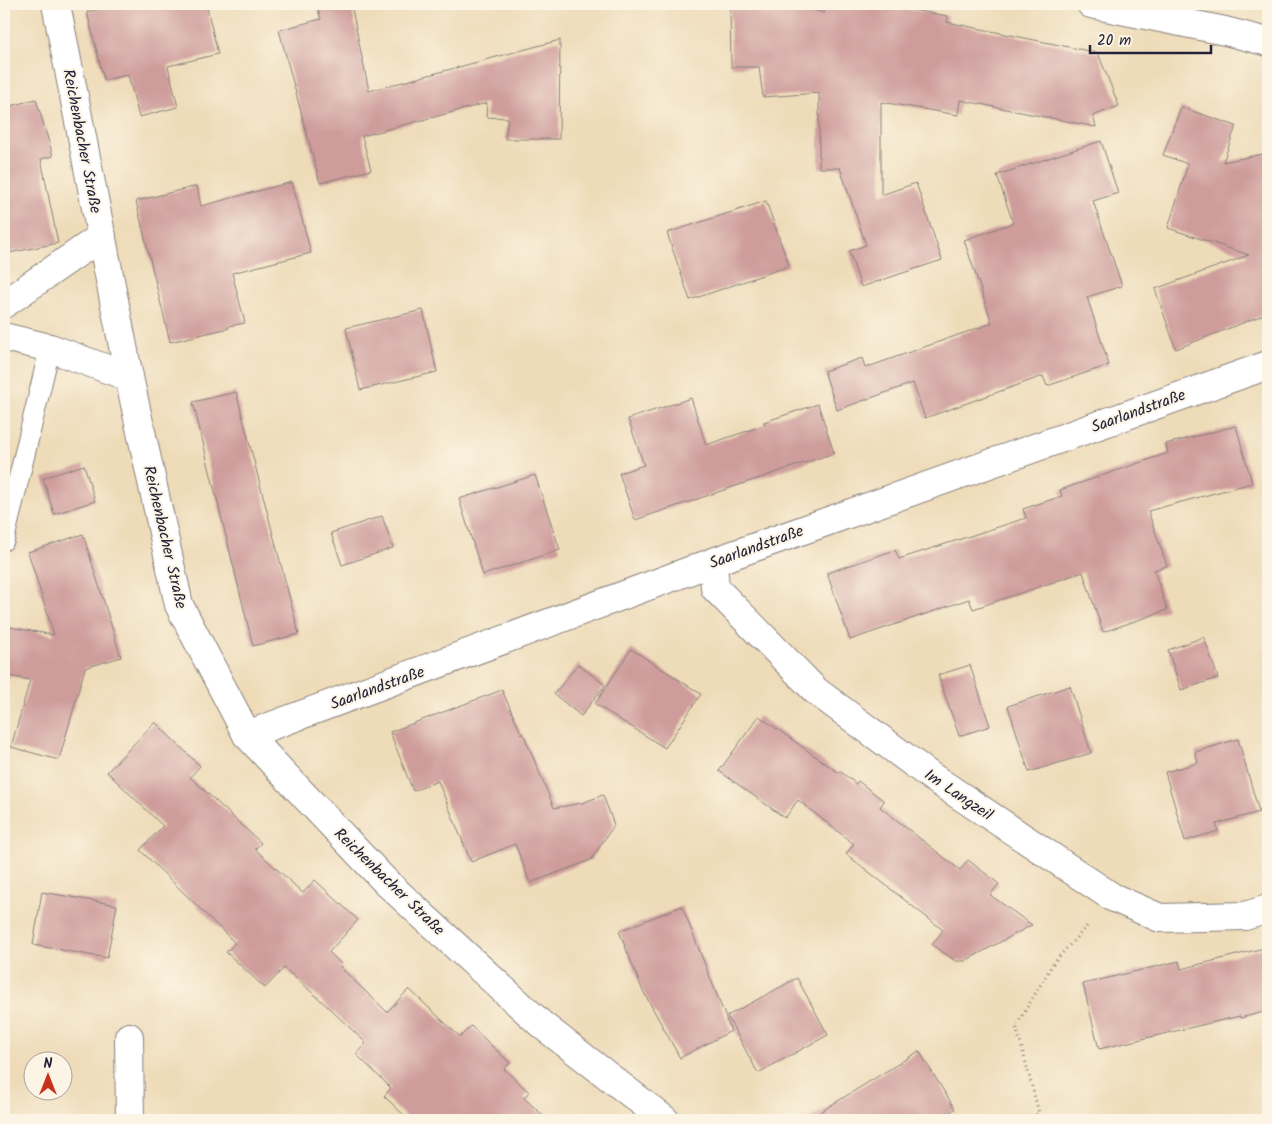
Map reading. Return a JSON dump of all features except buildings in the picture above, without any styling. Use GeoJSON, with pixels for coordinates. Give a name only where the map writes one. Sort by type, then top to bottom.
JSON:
{"type":"FeatureCollection","features":[{"type":"Feature","properties":{"kind":"street","name":"Reichenbacher Straße"},"geometry":{"type":"LineString","coordinates":[[56,4],[129,377],[179,605],[247,735],[386,882],[542,1025],[665,1120]]}},
{"type":"Feature","properties":{"kind":"street"},"geometry":{"type":"LineString","coordinates":[[1091,4],[1225,31],[1268,42]]}},
{"type":"Feature","properties":{"kind":"street"},"geometry":{"type":"LineString","coordinates":[[4,304],[102,236]]}},
{"type":"Feature","properties":{"kind":"street"},"geometry":{"type":"LineString","coordinates":[[4,337],[50,348],[129,377]]}},
{"type":"Feature","properties":{"kind":"street","name":"Saarlandstraße"},"geometry":{"type":"LineString","coordinates":[[247,735],[712,562],[1268,365]]}},
{"type":"Feature","properties":{"kind":"street","name":"Im Langzeil"},"geometry":{"type":"LineString","coordinates":[[712,562],[715,588],[816,691],[932,777],[1112,897],[1160,918],[1245,916],[1268,909]]}},
{"type":"Feature","properties":{"kind":"street"},"geometry":{"type":"LineString","coordinates":[[129,1037],[130,1120]]}},
{"type":"Feature","properties":{"kind":"lane"},"geometry":{"type":"LineString","coordinates":[[4,540],[50,348]]}},
{"type":"Feature","properties":{"kind":"path"},"geometry":{"type":"LineString","coordinates":[[1028,1120],[1039,1113],[1016,1026],[1054,962],[1112,897]]}}]}
